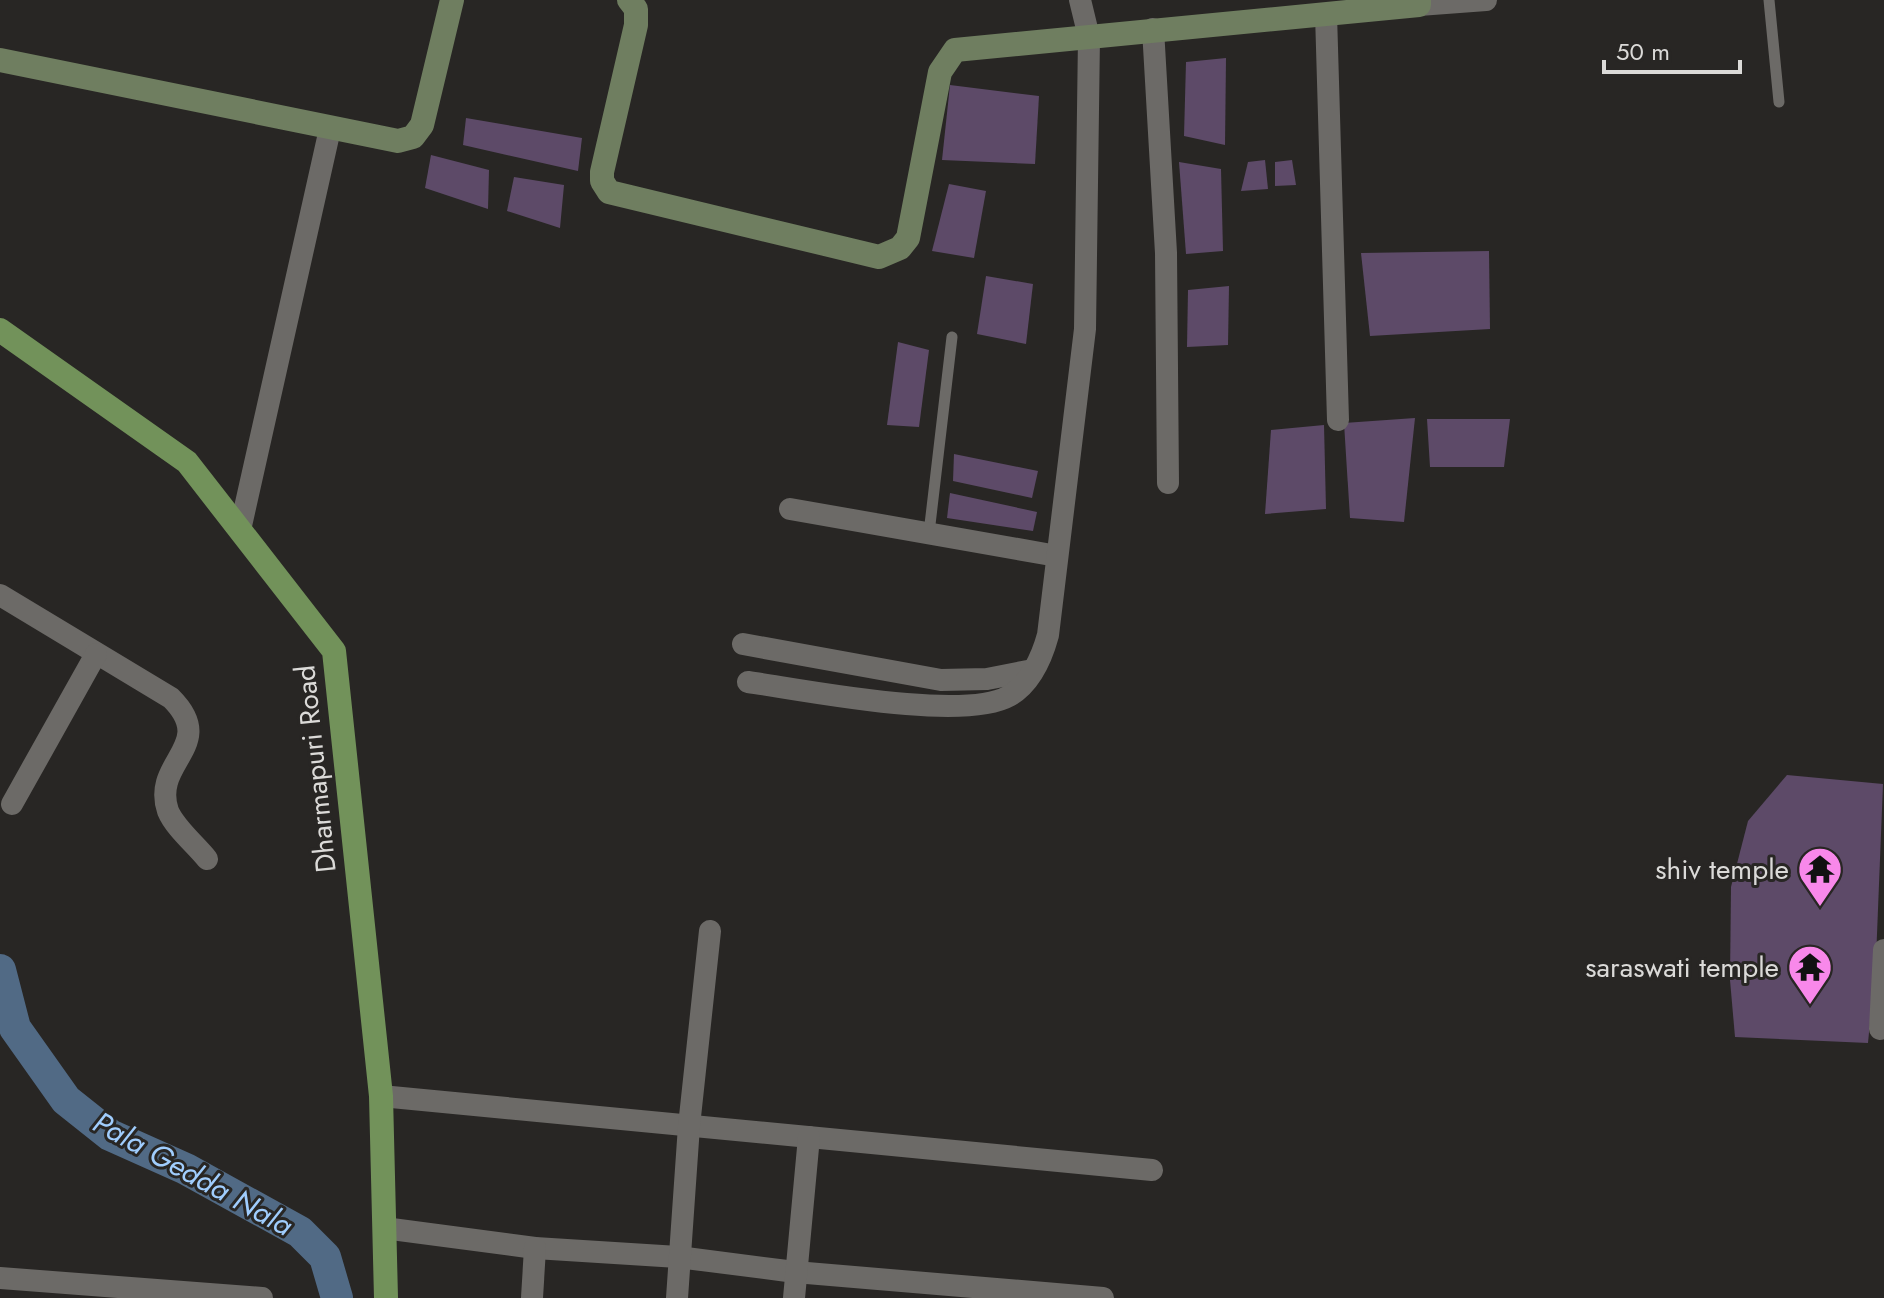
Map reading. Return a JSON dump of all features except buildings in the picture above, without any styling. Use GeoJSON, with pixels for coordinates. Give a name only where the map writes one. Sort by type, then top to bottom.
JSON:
{"type":"FeatureCollection","features":[{"type":"Feature","properties":{"kind":"main road","name":"Dharmapuri Road"},"geometry":{"type":"LineString","coordinates":[[0,330],[187,462],[334,651],[381,1096],[386,1298]]}},
{"type":"Feature","properties":{"kind":"street"},"geometry":{"type":"LineString","coordinates":[[0,60],[388,140],[413,137],[427,110],[452,0]]}},
{"type":"Feature","properties":{"kind":"street"},"geometry":{"type":"LineString","coordinates":[[629,0],[636,9],[636,25],[602,172],[602,181],[609,192],[879,257],[900,248],[908,238],[945,60],[955,50],[1419,2],[1486,0]]}},
{"type":"Feature","properties":{"kind":"street"},"geometry":{"type":"LineString","coordinates":[[748,682],[910,705],[987,703],[1008,697],[1021,687],[1033,670],[1048,635],[1085,329],[1089,37],[1080,0]]}},
{"type":"Feature","properties":{"kind":"street"},"geometry":{"type":"LineString","coordinates":[[1326,14],[1338,420]]}},
{"type":"Feature","properties":{"kind":"street"},"geometry":{"type":"LineString","coordinates":[[1153,29],[1166,253],[1168,483]]}},
{"type":"Feature","properties":{"kind":"street"},"geometry":{"type":"LineString","coordinates":[[240,530],[330,129]]}},
{"type":"Feature","properties":{"kind":"street"},"geometry":{"type":"LineString","coordinates":[[790,509],[1057,556]]}},
{"type":"Feature","properties":{"kind":"street"},"geometry":{"type":"LineString","coordinates":[[0,595],[171,698],[189,719],[188,737],[168,777],[166,801],[169,814],[207,859]]}},
{"type":"Feature","properties":{"kind":"street"},"geometry":{"type":"LineString","coordinates":[[743,644],[941,680],[987,679],[1033,670]]}},
{"type":"Feature","properties":{"kind":"street"},"geometry":{"type":"LineString","coordinates":[[12,804],[96,654]]}},
{"type":"Feature","properties":{"kind":"street"},"geometry":{"type":"LineString","coordinates":[[677,1298],[689,1126],[710,931]]}},
{"type":"Feature","properties":{"kind":"street"},"geometry":{"type":"LineString","coordinates":[[1880,1029],[1884,950]]}},
{"type":"Feature","properties":{"kind":"street"},"geometry":{"type":"LineString","coordinates":[[381,1096],[1152,1170]]}},
{"type":"Feature","properties":{"kind":"street"},"geometry":{"type":"LineString","coordinates":[[794,1298],[809,1137]]}},
{"type":"Feature","properties":{"kind":"street"},"geometry":{"type":"LineString","coordinates":[[384,1228],[535,1248],[678,1257],[929,1290],[1103,1298]]}},
{"type":"Feature","properties":{"kind":"street"},"geometry":{"type":"LineString","coordinates":[[532,1298],[535,1248]]}},
{"type":"Feature","properties":{"kind":"street"},"geometry":{"type":"LineString","coordinates":[[0,1278],[262,1298]]}},
{"type":"Feature","properties":{"kind":"lane"},"geometry":{"type":"LineString","coordinates":[[1769,0],[1779,102]]}},
{"type":"Feature","properties":{"kind":"lane"},"geometry":{"type":"LineString","coordinates":[[929,533],[952,337]]}},
{"type":"Feature","properties":{"kind":"waterway","name":"Pala Gedda Nala"},"geometry":{"type":"LineString","coordinates":[[0,970],[15,1028],[66,1100],[110,1135],[186,1169],[300,1232],[325,1257],[337,1298]]}},
{"type":"Feature","properties":{"kind":"place","name":"shiv temple"},"geometry":{"type":"Point","coordinates":[1820,908]}},
{"type":"Feature","properties":{"kind":"place","name":"saraswati temple"},"geometry":{"type":"Point","coordinates":[1810,1006]}}]}
